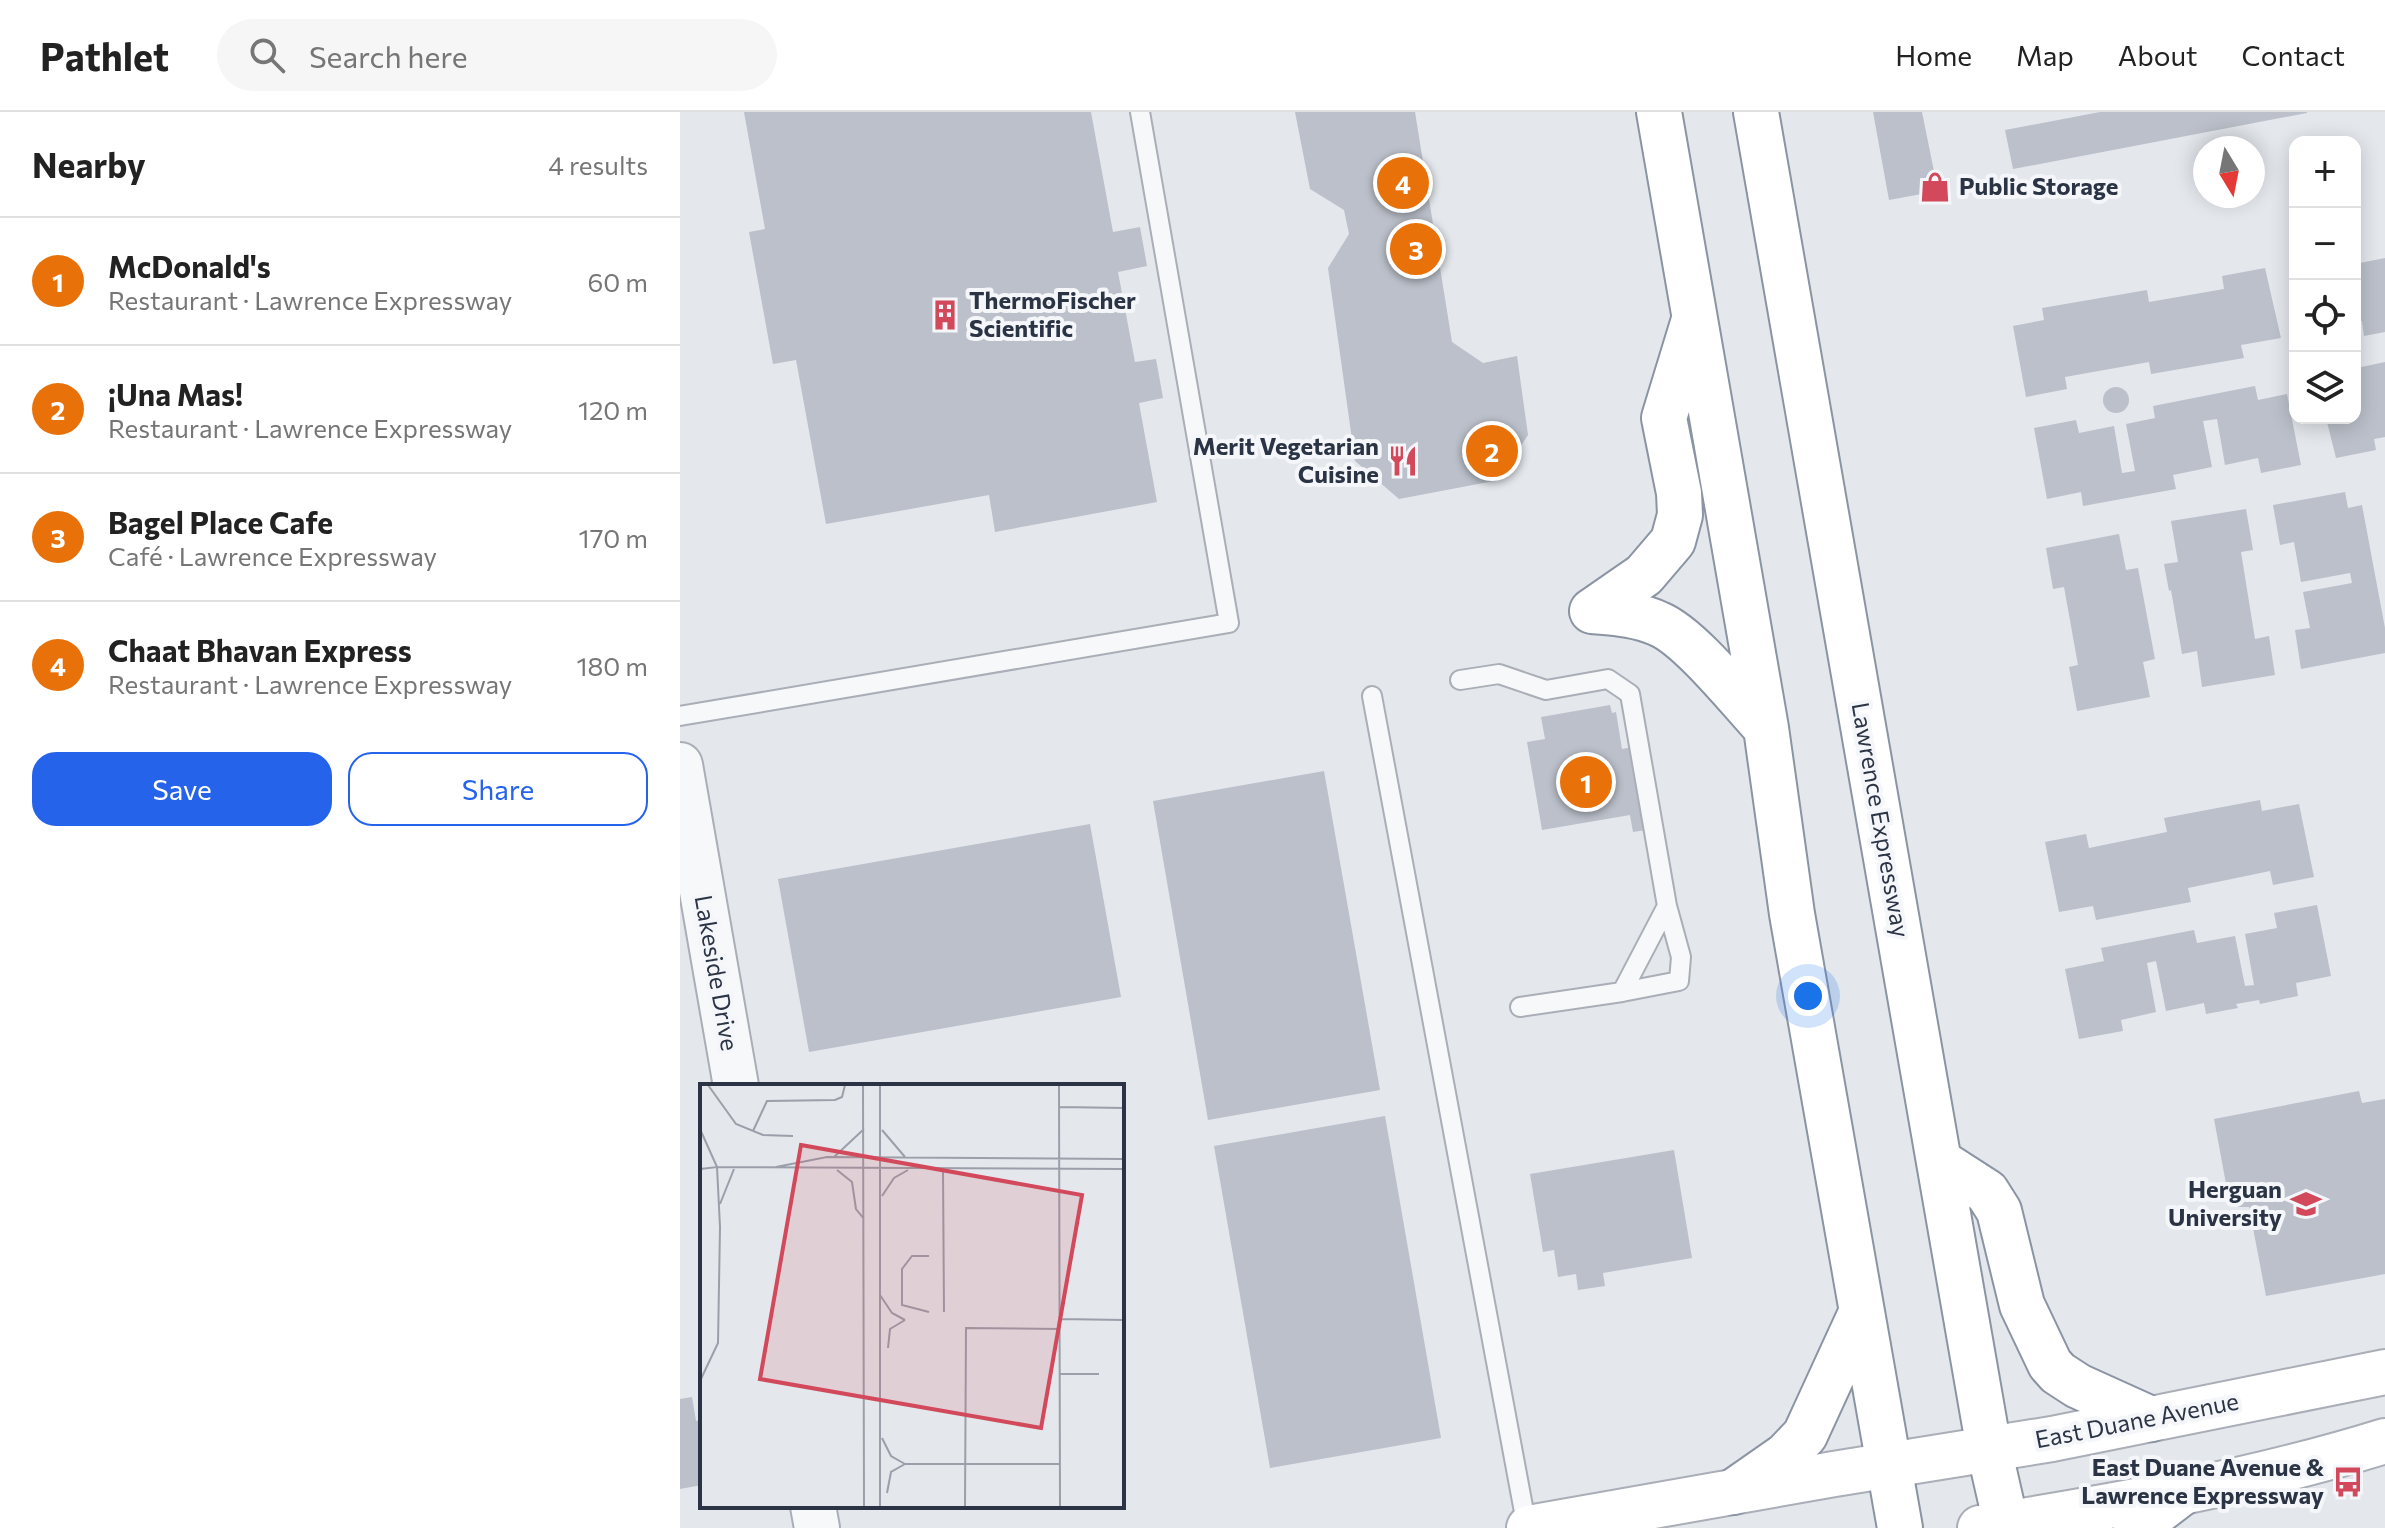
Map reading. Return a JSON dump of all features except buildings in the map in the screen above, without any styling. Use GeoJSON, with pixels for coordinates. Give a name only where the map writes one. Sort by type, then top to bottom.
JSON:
{"type":"FeatureCollection","features":[{"type":"Feature","properties":{"kind":"main road"},"geometry":{"type":"LineString","coordinates":[[1659,112],[1766,728],[1792,914],[1900,1528]]}},
{"type":"Feature","properties":{"kind":"main road","name":"Lawrence Expressway"},"geometry":{"type":"LineString","coordinates":[[1756,112],[1989,1449],[1997,1527]]}},
{"type":"Feature","properties":{"kind":"main road"},"geometry":{"type":"LineString","coordinates":[[1696,313],[1664,418],[1679,493],[1680,515],[1673,541],[1644,575],[1592,611],[1631,614],[1679,635],[1766,728]]}},
{"type":"Feature","properties":{"kind":"main road"},"geometry":{"type":"LineString","coordinates":[[1939,1161],[1987,1192],[1999,1211],[2022,1305],[2050,1364],[2078,1386],[2151,1419]]}},
{"type":"Feature","properties":{"kind":"main road"},"geometry":{"type":"LineString","coordinates":[[1733,1492],[1786,1455],[1805,1435],[1861,1313]]}},
{"type":"Feature","properties":{"kind":"main road","name":"East Duane Avenue"},"geometry":{"type":"LineString","coordinates":[[1528,1528],[1989,1449],[2385,1372]]}},
{"type":"Feature","properties":{"kind":"main road"},"geometry":{"type":"LineString","coordinates":[[1997,1527],[2183,1492],[2340,1455],[2385,1441]]}},
{"type":"Feature","properties":{"kind":"main road"},"geometry":{"type":"LineString","coordinates":[[2136,1528],[2183,1492]]}},
{"type":"Feature","properties":{"kind":"street","name":"Lakeside Drive"},"geometry":{"type":"LineString","coordinates":[[680,765],[736,1084]]}},
{"type":"Feature","properties":{"kind":"street"},"geometry":{"type":"LineString","coordinates":[[813,1508],[817,1528]]}},
{"type":"Feature","properties":{"kind":"lane"},"geometry":{"type":"LineString","coordinates":[[680,716],[1229,623],[1140,112]]}},
{"type":"Feature","properties":{"kind":"lane"},"geometry":{"type":"LineString","coordinates":[[1460,680],[1499,674],[1546,690],[1608,679],[1630,694],[1667,906],[1681,957],[1679,981],[1520,1007]]}},
{"type":"Feature","properties":{"kind":"lane"},"geometry":{"type":"LineString","coordinates":[[1372,696],[1528,1528]]}},
{"type":"Feature","properties":{"kind":"lane"},"geometry":{"type":"LineString","coordinates":[[1622,992],[1667,906]]}},
{"type":"Feature","properties":{"kind":"place","name":"Chaat Bhavan Express"},"geometry":{"type":"Point","coordinates":[1403,183]}},
{"type":"Feature","properties":{"kind":"place","name":"Public Storage"},"geometry":{"type":"Point","coordinates":[1935,187]}},
{"type":"Feature","properties":{"kind":"place","name":"Bagel Place Cafe"},"geometry":{"type":"Point","coordinates":[1416,249]}},
{"type":"Feature","properties":{"kind":"place","name":"ThermoFischer Scientific"},"geometry":{"type":"Point","coordinates":[945,315]}},
{"type":"Feature","properties":{"kind":"place","name":"¡Una Mas!"},"geometry":{"type":"Point","coordinates":[1492,451]}},
{"type":"Feature","properties":{"kind":"place","name":"Merit Vegetarian Cuisine"},"geometry":{"type":"Point","coordinates":[1403,461]}},
{"type":"Feature","properties":{"kind":"place","name":"McDonald's"},"geometry":{"type":"Point","coordinates":[1586,782]}},
{"type":"Feature","properties":{"kind":"place","name":"Herguan University"},"geometry":{"type":"Point","coordinates":[2306,1204]}},
{"type":"Feature","properties":{"kind":"place","name":"East Duane Avenue & Lawrence Expressway"},"geometry":{"type":"Point","coordinates":[2348,1482]}}]}
